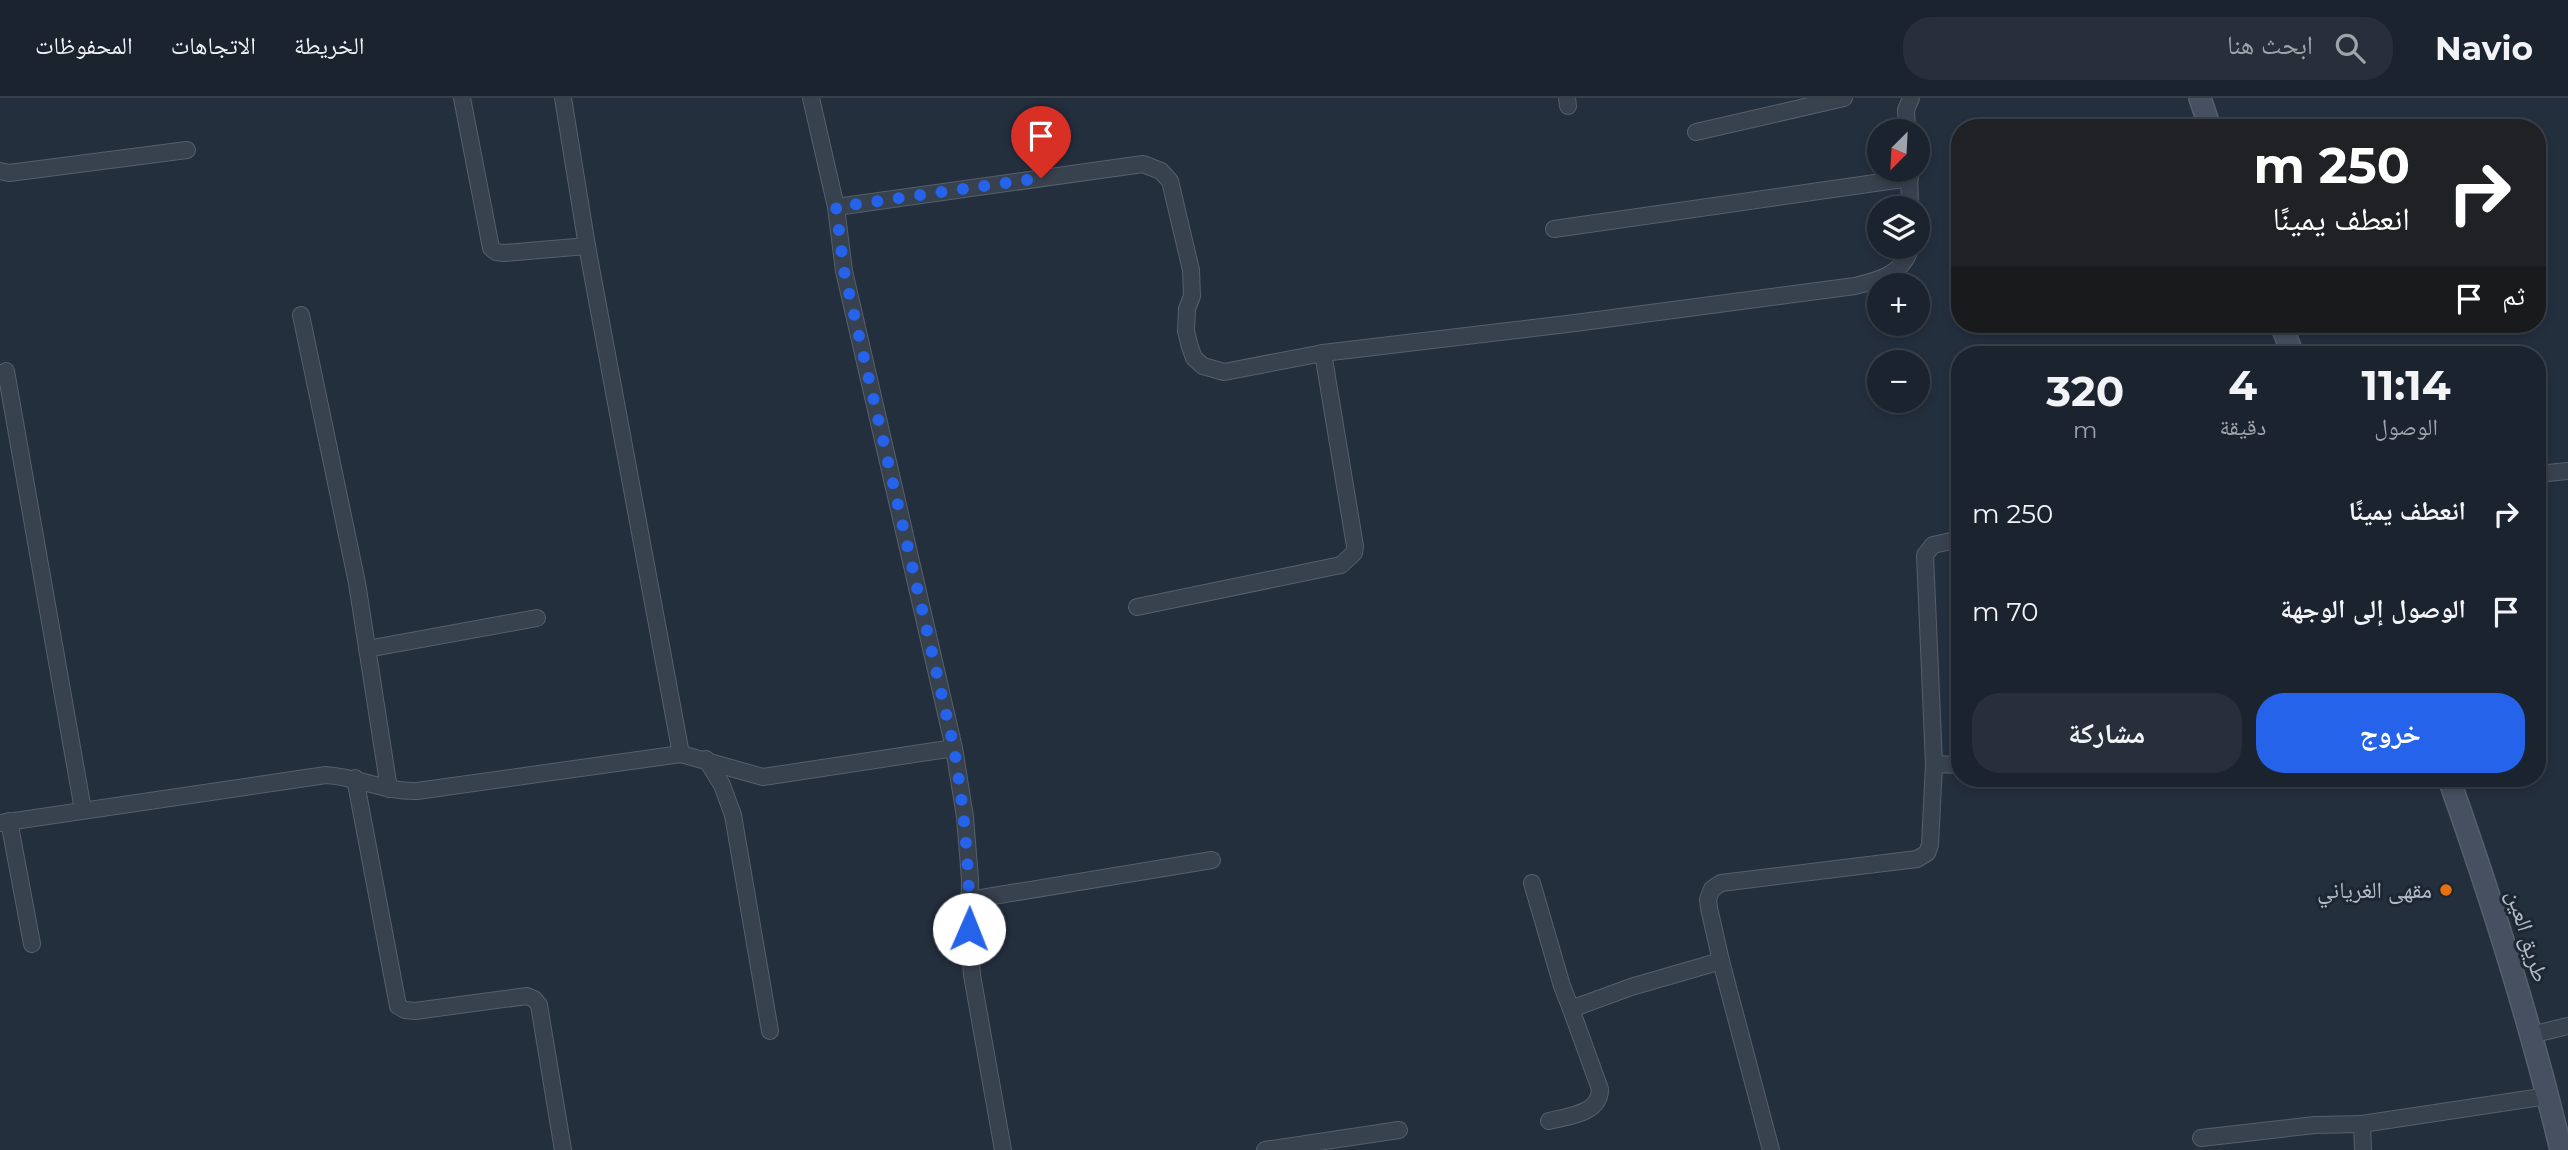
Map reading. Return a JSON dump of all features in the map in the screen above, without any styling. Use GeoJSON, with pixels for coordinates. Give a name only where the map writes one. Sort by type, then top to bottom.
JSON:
{"type":"FeatureCollection","features":[{"type":"Feature","properties":{"kind":"main road"},"geometry":{"type":"LineString","coordinates":[[2200,98],[2207,119]]}},
{"type":"Feature","properties":{"kind":"main road","name":"طريق العين"},"geometry":{"type":"LineString","coordinates":[[2452,787],[2475,852],[2548,1097],[2561,1150]]}},
{"type":"Feature","properties":{"kind":"street"},"geometry":{"type":"LineString","coordinates":[[462,98],[491,247],[496,252],[504,253],[587,246]]}},
{"type":"Feature","properties":{"kind":"street"},"geometry":{"type":"LineString","coordinates":[[563,98],[587,246],[681,754]]}},
{"type":"Feature","properties":{"kind":"street"},"geometry":{"type":"LineString","coordinates":[[811,98],[836,207],[844,271],[954,748],[965,817],[972,975],[1003,1150]]}},
{"type":"Feature","properties":{"kind":"street"},"geometry":{"type":"LineString","coordinates":[[1696,132],[1844,98]]}},
{"type":"Feature","properties":{"kind":"street"},"geometry":{"type":"LineString","coordinates":[[1905,99],[1906,119]]}},
{"type":"Feature","properties":{"kind":"street"},"geometry":{"type":"LineString","coordinates":[[0,171],[9,173],[187,150]]}},
{"type":"Feature","properties":{"kind":"street"},"geometry":{"type":"LineString","coordinates":[[836,207],[1143,164],[1161,171],[1170,181],[1191,270],[1192,296],[1185,331],[1194,358],[1203,366],[1224,372],[1323,353],[1855,286],[1881,279],[1897,271],[1907,259]]}},
{"type":"Feature","properties":{"kind":"street"},"geometry":{"type":"LineString","coordinates":[[1554,229],[1867,181]]}},
{"type":"Feature","properties":{"kind":"street"},"geometry":{"type":"LineString","coordinates":[[301,315],[357,583],[389,789]]}},
{"type":"Feature","properties":{"kind":"street"},"geometry":{"type":"LineString","coordinates":[[1137,607],[1341,565],[1354,553],[1323,353]]}},
{"type":"Feature","properties":{"kind":"street"},"geometry":{"type":"LineString","coordinates":[[6,371],[83,810]]}},
{"type":"Feature","properties":{"kind":"street"},"geometry":{"type":"LineString","coordinates":[[2546,473],[2568,471]]}},
{"type":"Feature","properties":{"kind":"street"},"geometry":{"type":"LineString","coordinates":[[1771,1150],[1721,961],[1708,899],[1712,888],[1721,883],[1917,859],[1927,853],[1930,845],[1934,764],[1925,555],[1933,545],[1951,541]]}},
{"type":"Feature","properties":{"kind":"street"},"geometry":{"type":"LineString","coordinates":[[368,649],[537,618]]}},
{"type":"Feature","properties":{"kind":"street"},"geometry":{"type":"LineString","coordinates":[[33,944],[5,822],[315,776],[355,778],[405,791],[427,790],[681,754],[763,776],[954,748]]}},
{"type":"Feature","properties":{"kind":"street"},"geometry":{"type":"LineString","coordinates":[[706,759],[722,785],[733,815],[770,1031]]}},
{"type":"Feature","properties":{"kind":"street"},"geometry":{"type":"LineString","coordinates":[[1934,764],[1951,765]]}},
{"type":"Feature","properties":{"kind":"street"},"geometry":{"type":"LineString","coordinates":[[355,778],[398,1006],[415,1011],[527,996],[534,999],[539,1005],[547,1043],[563,1150]]}},
{"type":"Feature","properties":{"kind":"street"},"geometry":{"type":"LineString","coordinates":[[970,900],[1212,860]]}},
{"type":"Feature","properties":{"kind":"street"},"geometry":{"type":"LineString","coordinates":[[1532,883],[1562,986],[1600,1090],[1600,1098],[1588,1110],[1549,1121]]}},
{"type":"Feature","properties":{"kind":"street"},"geometry":{"type":"LineString","coordinates":[[1571,1009],[1631,987],[1721,961]]}},
{"type":"Feature","properties":{"kind":"street"},"geometry":{"type":"LineString","coordinates":[[2530,1035],[2568,1026]]}},
{"type":"Feature","properties":{"kind":"street"},"geometry":{"type":"LineString","coordinates":[[2201,1138],[2315,1125],[2362,1124],[2548,1097]]}},
{"type":"Feature","properties":{"kind":"street"},"geometry":{"type":"LineString","coordinates":[[2362,1124],[2363,1150]]}},
{"type":"Feature","properties":{"kind":"street"},"geometry":{"type":"LineString","coordinates":[[1265,1150],[1399,1130]]}},
{"type":"Feature","properties":{"kind":"place","name":"مقهى الغرياني"},"geometry":{"type":"Point","coordinates":[2446,890]}},
{"type":"Feature","properties":{"kind":"route"},"geometry":{"type":"LineString","coordinates":[[969,929],[970,879],[965,817],[954,748],[844,271],[836,207],[1041,178]]}}]}
